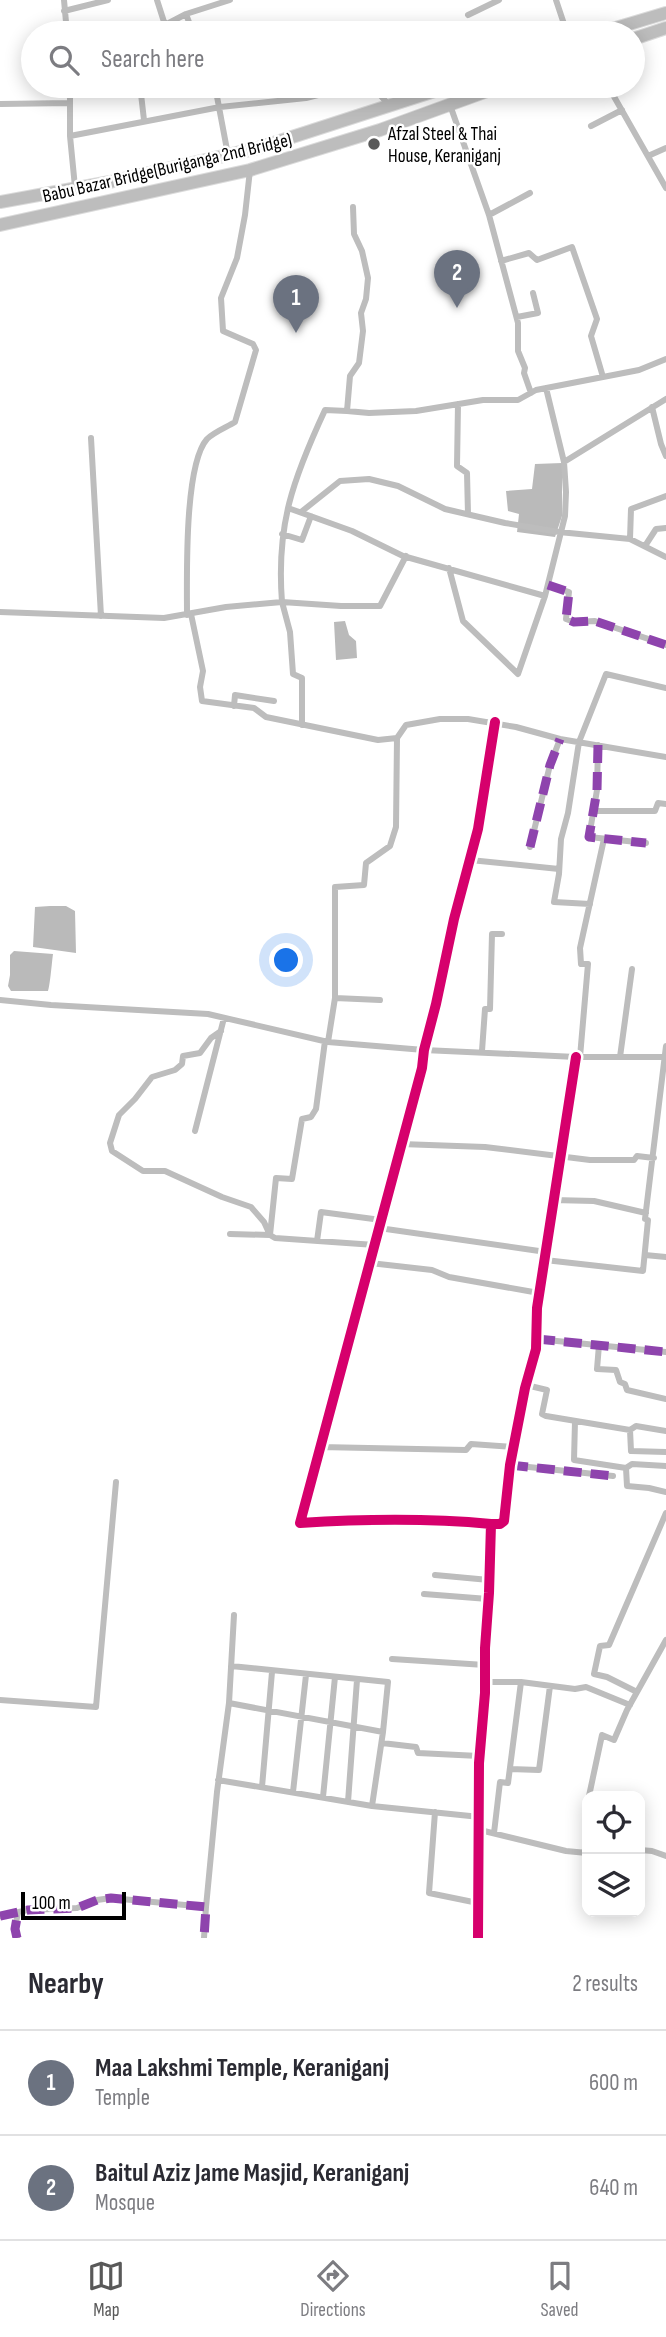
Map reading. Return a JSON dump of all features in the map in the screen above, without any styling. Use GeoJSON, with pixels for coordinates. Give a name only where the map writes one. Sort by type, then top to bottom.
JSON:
{"type":"FeatureCollection","features":[{"type":"Feature","properties":{"kind":"highway"},"geometry":{"type":"LineString","coordinates":[[639,21],[666,13]]}},
{"type":"Feature","properties":{"kind":"highway"},"geometry":{"type":"LineString","coordinates":[[645,35],[666,28]]}},
{"type":"Feature","properties":{"kind":"highway"},"geometry":{"type":"LineString","coordinates":[[0,202],[110,182],[258,148],[411,98]]}},
{"type":"Feature","properties":{"kind":"highway","name":"Babu Bazar Bridge(Buriganga 2nd Bridge)"},"geometry":{"type":"LineString","coordinates":[[0,225],[250,170],[354,139],[469,98]]}},
{"type":"Feature","properties":{"kind":"street"},"geometry":{"type":"LineString","coordinates":[[64,0],[65,21]]}},
{"type":"Feature","properties":{"kind":"street"},"geometry":{"type":"LineString","coordinates":[[64,11],[108,0]]}},
{"type":"Feature","properties":{"kind":"street"},"geometry":{"type":"LineString","coordinates":[[157,0],[164,21]]}},
{"type":"Feature","properties":{"kind":"street"},"geometry":{"type":"LineString","coordinates":[[177,21],[186,14],[230,0]]}},
{"type":"Feature","properties":{"kind":"street"},"geometry":{"type":"LineString","coordinates":[[468,15],[499,0]]}},
{"type":"Feature","properties":{"kind":"street"},"geometry":{"type":"LineString","coordinates":[[556,0],[563,21]]}},
{"type":"Feature","properties":{"kind":"street"},"geometry":{"type":"LineString","coordinates":[[186,14],[189,21]]}},
{"type":"Feature","properties":{"kind":"street"},"geometry":{"type":"LineString","coordinates":[[70,98],[70,136],[75,187]]}},
{"type":"Feature","properties":{"kind":"street"},"geometry":{"type":"LineString","coordinates":[[141,98],[144,120]]}},
{"type":"Feature","properties":{"kind":"street"},"geometry":{"type":"LineString","coordinates":[[218,98],[228,155]]}},
{"type":"Feature","properties":{"kind":"street"},"geometry":{"type":"LineString","coordinates":[[70,136],[220,107],[306,98]]}},
{"type":"Feature","properties":{"kind":"street"},"geometry":{"type":"LineString","coordinates":[[383,98],[389,105]]}},
{"type":"Feature","properties":{"kind":"street"},"geometry":{"type":"LineString","coordinates":[[615,98],[666,188]]}},
{"type":"Feature","properties":{"kind":"street"},"geometry":{"type":"LineString","coordinates":[[0,104],[70,103]]}},
{"type":"Feature","properties":{"kind":"street"},"geometry":{"type":"LineString","coordinates":[[450,105],[489,215],[518,323],[518,351],[531,393]]}},
{"type":"Feature","properties":{"kind":"street"},"geometry":{"type":"LineString","coordinates":[[591,126],[622,110]]}},
{"type":"Feature","properties":{"kind":"street"},"geometry":{"type":"LineString","coordinates":[[648,156],[666,148]]}},
{"type":"Feature","properties":{"kind":"street"},"geometry":{"type":"LineString","coordinates":[[250,170],[237,258],[221,298],[223,331],[253,344],[256,350],[235,422],[208,439],[199,456],[193,479],[187,557],[189,614],[203,671],[200,687],[202,701],[254,708],[267,717],[378,740],[397,738]]}},
{"type":"Feature","properties":{"kind":"street"},"geometry":{"type":"LineString","coordinates":[[489,215],[530,193]]}},
{"type":"Feature","properties":{"kind":"street"},"geometry":{"type":"LineString","coordinates":[[347,411],[350,376],[359,363],[363,331],[361,313],[366,299],[368,278],[362,251],[354,234],[353,207]]}},
{"type":"Feature","properties":{"kind":"street"},"geometry":{"type":"LineString","coordinates":[[501,261],[529,253],[537,260],[572,247],[597,318],[591,336],[603,377]]}},
{"type":"Feature","properties":{"kind":"street"},"geometry":{"type":"LineString","coordinates":[[517,317],[538,313],[533,293]]}},
{"type":"Feature","properties":{"kind":"street"},"geometry":{"type":"LineString","coordinates":[[302,725],[302,678],[293,674],[290,632],[282,601],[279,567],[282,534],[297,474],[325,410],[369,413],[416,411],[483,400],[519,400],[546,388],[639,370],[666,359]]}},
{"type":"Feature","properties":{"kind":"street"},"geometry":{"type":"LineString","coordinates":[[449,568],[463,621],[518,674],[545,596],[565,516],[564,462],[546,388]]}},
{"type":"Feature","properties":{"kind":"street"},"geometry":{"type":"LineString","coordinates":[[564,462],[666,398]]}},
{"type":"Feature","properties":{"kind":"street"},"geometry":{"type":"LineString","coordinates":[[458,404],[457,467],[467,473],[468,514]]}},
{"type":"Feature","properties":{"kind":"street"},"geometry":{"type":"LineString","coordinates":[[652,407],[663,437],[666,456]]}},
{"type":"Feature","properties":{"kind":"street"},"geometry":{"type":"LineString","coordinates":[[91,438],[101,616]]}},
{"type":"Feature","properties":{"kind":"street"},"geometry":{"type":"LineString","coordinates":[[301,512],[340,481],[369,479],[398,486],[445,509],[559,532],[630,539],[666,557]]}},
{"type":"Feature","properties":{"kind":"street"},"geometry":{"type":"LineString","coordinates":[[630,539],[631,509],[666,496]]}},
{"type":"Feature","properties":{"kind":"street"},"geometry":{"type":"LineString","coordinates":[[288,508],[352,531],[406,556],[545,596]]}},
{"type":"Feature","properties":{"kind":"street"},"geometry":{"type":"LineString","coordinates":[[282,534],[302,540],[311,516]]}},
{"type":"Feature","properties":{"kind":"street"},"geometry":{"type":"LineString","coordinates":[[645,547],[656,528],[666,528]]}},
{"type":"Feature","properties":{"kind":"street"},"geometry":{"type":"LineString","coordinates":[[0,612],[164,618],[282,601],[354,607],[380,606],[406,556]]}},
{"type":"Feature","properties":{"kind":"street"},"geometry":{"type":"LineString","coordinates":[[548,585],[569,592],[566,619],[574,622],[595,621],[666,645]]}},
{"type":"Feature","properties":{"kind":"street"},"geometry":{"type":"LineString","coordinates":[[590,904],[554,902],[561,839],[568,813],[579,742],[606,674],[666,688]]}},
{"type":"Feature","properties":{"kind":"street"},"geometry":{"type":"LineString","coordinates":[[234,706],[235,695],[274,701]]}},
{"type":"Feature","properties":{"kind":"street"},"geometry":{"type":"LineString","coordinates":[[270,1235],[276,1178],[292,1178],[302,1119],[314,1114],[318,1098],[335,998],[335,887],[364,885],[366,863],[390,846],[396,827],[397,738],[406,725],[440,719],[495,722],[560,739],[666,757]]}},
{"type":"Feature","properties":{"kind":"street"},"geometry":{"type":"LineString","coordinates":[[495,722],[478,829],[424,1049],[422,1068],[299,1523],[437,1519],[500,1524],[504,1521],[513,1447],[536,1349],[539,1293],[578,1057],[587,964],[581,964],[580,948],[604,839]]}},
{"type":"Feature","properties":{"kind":"street"},"geometry":{"type":"LineString","coordinates":[[530,847],[550,765],[560,739]]}},
{"type":"Feature","properties":{"kind":"street"},"geometry":{"type":"LineString","coordinates":[[598,745],[597,790],[589,837],[646,843]]}},
{"type":"Feature","properties":{"kind":"street"},"geometry":{"type":"LineString","coordinates":[[594,811],[655,811],[658,803],[666,804]]}},
{"type":"Feature","properties":{"kind":"street"},"geometry":{"type":"LineString","coordinates":[[470,860],[559,869]]}},
{"type":"Feature","properties":{"kind":"street"},"geometry":{"type":"LineString","coordinates":[[482,1051],[485,1009],[490,1009],[492,934],[502,934]]}},
{"type":"Feature","properties":{"kind":"street"},"geometry":{"type":"LineString","coordinates":[[620,1057],[632,969]]}},
{"type":"Feature","properties":{"kind":"street"},"geometry":{"type":"LineString","coordinates":[[335,998],[380,1000]]}},
{"type":"Feature","properties":{"kind":"street"},"geometry":{"type":"LineString","coordinates":[[0,1000],[208,1014],[326,1042],[578,1057],[666,1057]]}},
{"type":"Feature","properties":{"kind":"street"},"geometry":{"type":"LineString","coordinates":[[195,1131],[224,1018]]}},
{"type":"Feature","properties":{"kind":"street"},"geometry":{"type":"LineString","coordinates":[[221,1031],[211,1038],[200,1053],[183,1056],[182,1064],[174,1070],[152,1077],[119,1115],[110,1143],[111,1151],[143,1171],[165,1171],[251,1207],[264,1222],[270,1235]]}},
{"type":"Feature","properties":{"kind":"street"},"geometry":{"type":"LineString","coordinates":[[317,1241],[321,1212],[545,1256],[643,1271],[649,1220],[645,1219],[666,1046]]}},
{"type":"Feature","properties":{"kind":"street"},"geometry":{"type":"LineString","coordinates":[[401,1144],[485,1147],[590,1160],[634,1160],[638,1156],[654,1158]]}},
{"type":"Feature","properties":{"kind":"street"},"geometry":{"type":"LineString","coordinates":[[553,1200],[594,1201],[646,1213]]}},
{"type":"Feature","properties":{"kind":"street"},"geometry":{"type":"LineString","coordinates":[[230,1234],[375,1245]]}},
{"type":"Feature","properties":{"kind":"street"},"geometry":{"type":"LineString","coordinates":[[645,1255],[666,1257]]}},
{"type":"Feature","properties":{"kind":"street"},"geometry":{"type":"LineString","coordinates":[[370,1264],[432,1270],[449,1277],[539,1293]]}},
{"type":"Feature","properties":{"kind":"street"},"geometry":{"type":"LineString","coordinates":[[537,1339],[666,1352]]}},
{"type":"Feature","properties":{"kind":"street"},"geometry":{"type":"LineString","coordinates":[[599,1345],[597,1369],[616,1370],[620,1382],[625,1384],[627,1390],[666,1399]]}},
{"type":"Feature","properties":{"kind":"street"},"geometry":{"type":"LineString","coordinates":[[526,1385],[547,1390],[542,1414],[630,1430],[636,1426],[666,1431]]}},
{"type":"Feature","properties":{"kind":"street"},"geometry":{"type":"LineString","coordinates":[[575,1421],[574,1460],[626,1468],[632,1464],[666,1466]]}},
{"type":"Feature","properties":{"kind":"street"},"geometry":{"type":"LineString","coordinates":[[630,1430],[631,1451],[666,1452]]}},
{"type":"Feature","properties":{"kind":"street"},"geometry":{"type":"LineString","coordinates":[[320,1447],[466,1450],[471,1444],[513,1447]]}},
{"type":"Feature","properties":{"kind":"street"},"geometry":{"type":"LineString","coordinates":[[510,1465],[613,1476]]}},
{"type":"Feature","properties":{"kind":"street"},"geometry":{"type":"LineString","coordinates":[[626,1468],[627,1486],[666,1492]]}},
{"type":"Feature","properties":{"kind":"street"},"geometry":{"type":"LineString","coordinates":[[0,1700],[96,1707],[116,1482]]}},
{"type":"Feature","properties":{"kind":"street"},"geometry":{"type":"LineString","coordinates":[[637,1692],[607,1677],[594,1674],[600,1646],[610,1645],[666,1513]]}},
{"type":"Feature","properties":{"kind":"street"},"geometry":{"type":"LineString","coordinates":[[478,1938],[479,1756],[485,1682],[491,1524]]}},
{"type":"Feature","properties":{"kind":"street"},"geometry":{"type":"LineString","coordinates":[[435,1575],[489,1580]]}},
{"type":"Feature","properties":{"kind":"street"},"geometry":{"type":"LineString","coordinates":[[424,1594],[488,1600]]}},
{"type":"Feature","properties":{"kind":"street"},"geometry":{"type":"LineString","coordinates":[[204,1938],[218,1780],[229,1703],[234,1615]]}},
{"type":"Feature","properties":{"kind":"street"},"geometry":{"type":"LineString","coordinates":[[590,1791],[602,1735],[614,1740],[666,1640]]}},
{"type":"Feature","properties":{"kind":"street"},"geometry":{"type":"LineString","coordinates":[[391,1659],[485,1665]]}},
{"type":"Feature","properties":{"kind":"street"},"geometry":{"type":"LineString","coordinates":[[231,1666],[388,1682],[372,1805]]}},
{"type":"Feature","properties":{"kind":"street"},"geometry":{"type":"LineString","coordinates":[[261,1787],[272,1672]]}},
{"type":"Feature","properties":{"kind":"street"},"geometry":{"type":"LineString","coordinates":[[293,1793],[306,1675]]}},
{"type":"Feature","properties":{"kind":"street"},"geometry":{"type":"LineString","coordinates":[[323,1797],[335,1677]]}},
{"type":"Feature","properties":{"kind":"street"},"geometry":{"type":"LineString","coordinates":[[348,1802],[357,1680]]}},
{"type":"Feature","properties":{"kind":"street"},"geometry":{"type":"LineString","coordinates":[[485,1682],[521,1682],[575,1689],[586,1687],[630,1705]]}},
{"type":"Feature","properties":{"kind":"street"},"geometry":{"type":"LineString","coordinates":[[494,1833],[500,1782],[508,1783],[521,1682]]}},
{"type":"Feature","properties":{"kind":"street"},"geometry":{"type":"LineString","coordinates":[[510,1769],[539,1770],[550,1686]]}},
{"type":"Feature","properties":{"kind":"street"},"geometry":{"type":"LineString","coordinates":[[229,1703],[383,1732]]}},
{"type":"Feature","properties":{"kind":"street"},"geometry":{"type":"LineString","coordinates":[[382,1743],[416,1747],[418,1753],[479,1756]]}},
{"type":"Feature","properties":{"kind":"street"},"geometry":{"type":"LineString","coordinates":[[218,1780],[348,1802],[480,1817]]}},
{"type":"Feature","properties":{"kind":"street"},"geometry":{"type":"LineString","coordinates":[[435,1812],[429,1893],[478,1903]]}},
{"type":"Feature","properties":{"kind":"street"},"geometry":{"type":"LineString","coordinates":[[480,1830],[582,1853]]}},
{"type":"Feature","properties":{"kind":"street"},"geometry":{"type":"LineString","coordinates":[[645,1850],[666,1856]]}},
{"type":"Feature","properties":{"kind":"street"},"geometry":{"type":"LineString","coordinates":[[0,1916],[18,1912],[77,1908],[111,1898],[206,1907]]}},
{"type":"Feature","properties":{"kind":"street"},"geometry":{"type":"LineString","coordinates":[[17,1938],[15,1929],[18,1912]]}},
{"type":"Feature","properties":{"kind":"shaded area"},"geometry":{"type":"Polygon","coordinates":[[[562,463],[562,516],[555,537],[517,532],[519,514],[508,511],[506,491],[532,489],[535,464],[562,463]]]}},
{"type":"Feature","properties":{"kind":"shaded area"},"geometry":{"type":"Polygon","coordinates":[[[345,621],[349,635],[356,641],[357,658],[336,660],[334,622],[345,621]]]}},
{"type":"Feature","properties":{"kind":"shaded area"},"geometry":{"type":"Polygon","coordinates":[[[66,906],[75,911],[76,953],[33,947],[35,907],[66,906]]]}},
{"type":"Feature","properties":{"kind":"shaded area"},"geometry":{"type":"Polygon","coordinates":[[[14,951],[53,954],[48,991],[11,991],[8,986],[10,955],[14,951]]]}},
{"type":"Feature","properties":{"kind":"marked path"},"geometry":{"type":"LineString","coordinates":[[548,585],[569,592],[566,619],[574,622],[595,621],[666,645]]}},
{"type":"Feature","properties":{"kind":"marked path"},"geometry":{"type":"LineString","coordinates":[[530,847],[550,765],[560,739]]}},
{"type":"Feature","properties":{"kind":"marked path"},"geometry":{"type":"LineString","coordinates":[[598,745],[597,790],[589,837],[646,843]]}},
{"type":"Feature","properties":{"kind":"marked path"},"geometry":{"type":"LineString","coordinates":[[537,1339],[666,1352]]}},
{"type":"Feature","properties":{"kind":"marked path"},"geometry":{"type":"LineString","coordinates":[[510,1465],[613,1476]]}},
{"type":"Feature","properties":{"kind":"marked path"},"geometry":{"type":"LineString","coordinates":[[0,1916],[28,1910],[77,1908],[111,1898],[206,1907],[204,1938]]}},
{"type":"Feature","properties":{"kind":"marked path"},"geometry":{"type":"LineString","coordinates":[[17,1938],[15,1929],[18,1912]]}},
{"type":"Feature","properties":{"kind":"cycle path"},"geometry":{"type":"LineString","coordinates":[[491,1524],[395,1520],[300,1523],[422,1068],[454,919],[478,829],[495,722]]}},
{"type":"Feature","properties":{"kind":"cycle path"},"geometry":{"type":"LineString","coordinates":[[478,1938],[479,1763],[485,1693],[491,1524],[504,1521],[510,1465],[525,1388],[536,1349],[537,1308],[576,1057]]}},
{"type":"Feature","properties":{"kind":"place","name":"Afzal Steel & Thai House, Keraniganj"},"geometry":{"type":"Point","coordinates":[374,144]}},
{"type":"Feature","properties":{"kind":"place","name":"Baitul Aziz Jame Masjid, Keraniganj"},"geometry":{"type":"Point","coordinates":[457,308]}},
{"type":"Feature","properties":{"kind":"place","name":"Maa Lakshmi Temple, Keraniganj"},"geometry":{"type":"Point","coordinates":[296,333]}}]}
